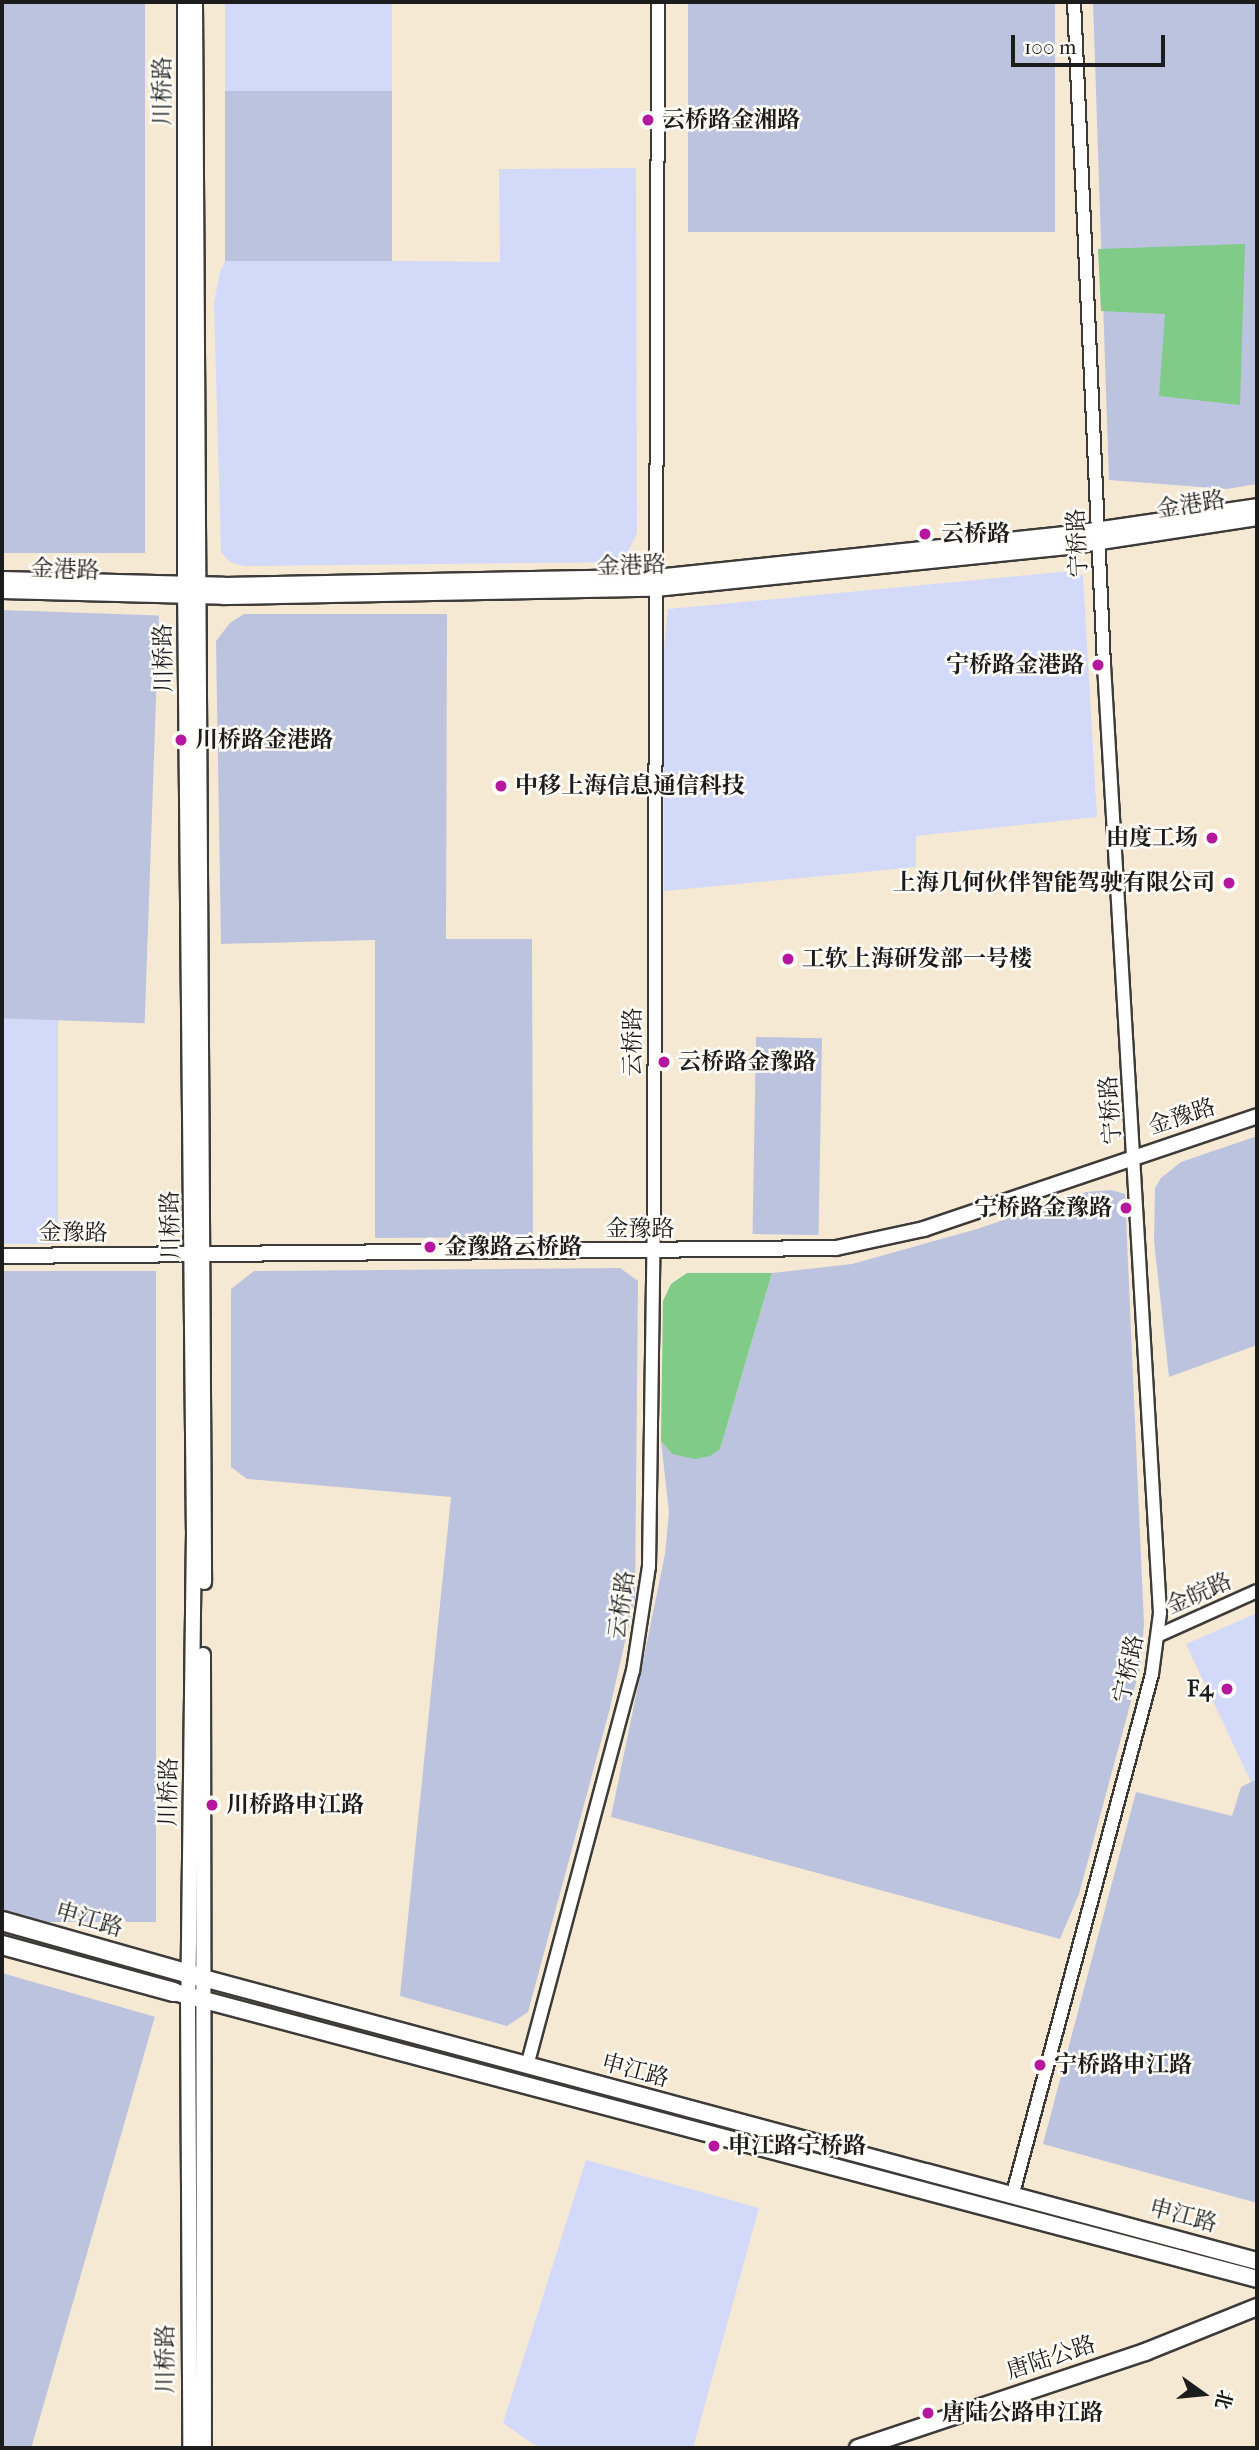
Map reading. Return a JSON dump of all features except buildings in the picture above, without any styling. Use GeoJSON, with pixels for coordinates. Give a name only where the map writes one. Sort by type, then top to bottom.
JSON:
{"type":"FeatureCollection","features":[{"type":"Feature","properties":{"kind":"main road","name":"申江路"},"geometry":{"type":"LineString","coordinates":[[2,1920],[527,2066],[1257,2261]]}},
{"type":"Feature","properties":{"kind":"main road","name":"申江路"},"geometry":{"type":"LineString","coordinates":[[2,1945],[1257,2279]]}},
{"type":"Feature","properties":{"kind":"main road","name":"唐陆公路"},"geometry":{"type":"LineString","coordinates":[[858,2448],[1158,2347],[1257,2307]]}},
{"type":"Feature","properties":{"kind":"main road","name":"唐陆公路"},"geometry":{"type":"LineString","coordinates":[[886,2448],[1156,2356],[1257,2314]]}},
{"type":"Feature","properties":{"kind":"street","name":"川桥路"},"geometry":{"type":"LineString","coordinates":[[185,2],[199,1256],[196,1975],[188,1996],[190,2448]]}},
{"type":"Feature","properties":{"kind":"street","name":"川桥路"},"geometry":{"type":"LineString","coordinates":[[192,590],[195,2]]}},
{"type":"Feature","properties":{"kind":"street","name":"云桥路"},"geometry":{"type":"LineString","coordinates":[[527,2066],[633,1671],[644,1614],[652,1533],[658,2]]}},
{"type":"Feature","properties":{"kind":"street","name":"宁桥路"},"geometry":{"type":"LineString","coordinates":[[1012,2197],[1152,1674],[1159,1635],[1160,1594],[1099,537],[1074,2]]}},
{"type":"Feature","properties":{"kind":"street","name":"金港路"},"geometry":{"type":"LineString","coordinates":[[1099,537],[1257,506]]}},
{"type":"Feature","properties":{"kind":"street","name":"金港路"},"geometry":{"type":"LineString","coordinates":[[2,591],[655,583],[1257,518]]}},
{"type":"Feature","properties":{"kind":"street","name":"金港路"},"geometry":{"type":"LineString","coordinates":[[2,579],[192,590]]}},
{"type":"Feature","properties":{"kind":"street","name":"金豫路"},"geometry":{"type":"LineString","coordinates":[[2,1256],[806,1251],[867,1244],[924,1229],[1257,1116]]}},
{"type":"Feature","properties":{"kind":"street","name":"金皖路"},"geometry":{"type":"LineString","coordinates":[[1159,1635],[1257,1591]]}},
{"type":"Feature","properties":{"kind":"street","name":"川桥路"},"geometry":{"type":"LineString","coordinates":[[188,1996],[204,2448]]}},
{"type":"Feature","properties":{"kind":"shaded area"},"geometry":{"type":"Polygon","coordinates":[[[2,2],[145,2],[145,553],[2,553],[2,2]]]}},
{"type":"Feature","properties":{"kind":"shaded area"},"geometry":{"type":"Polygon","coordinates":[[[225,2],[392,2],[392,93],[225,93],[225,2]]]}},
{"type":"Feature","properties":{"kind":"shaded area"},"geometry":{"type":"Polygon","coordinates":[[[688,2],[1055,2],[1055,232],[688,232],[688,2]]]}},
{"type":"Feature","properties":{"kind":"shaded area"},"geometry":{"type":"Polygon","coordinates":[[[1093,2],[1257,2],[1257,484],[1227,489],[1109,480],[1093,2]]]}},
{"type":"Feature","properties":{"kind":"shaded area"},"geometry":{"type":"Polygon","coordinates":[[[225,91],[392,91],[392,261],[225,261],[225,91]]]}},
{"type":"Feature","properties":{"kind":"shaded area"},"geometry":{"type":"Polygon","coordinates":[[[636,168],[637,533],[628,552],[619,562],[244,566],[230,562],[221,552],[214,303],[220,272],[226,259],[500,262],[499,169],[636,168]]]}},
{"type":"Feature","properties":{"kind":"shaded area"},"geometry":{"type":"Polygon","coordinates":[[[1071,571],[1083,576],[1097,817],[916,836],[916,867],[664,891],[664,648],[668,609],[1071,571]]]}},
{"type":"Feature","properties":{"kind":"shaded area"},"geometry":{"type":"Polygon","coordinates":[[[2,610],[159,615],[145,1023],[2,1018],[2,610]]]}},
{"type":"Feature","properties":{"kind":"shaded area"},"geometry":{"type":"Polygon","coordinates":[[[244,614],[447,614],[446,939],[532,939],[533,1237],[375,1238],[375,940],[221,944],[216,641],[230,623],[244,614]]]}},
{"type":"Feature","properties":{"kind":"shaded area"},"geometry":{"type":"Polygon","coordinates":[[[2,1017],[58,1017],[58,1244],[2,1244],[2,1017]]]}},
{"type":"Feature","properties":{"kind":"shaded area"},"geometry":{"type":"Polygon","coordinates":[[[756,1037],[822,1038],[819,1235],[753,1234],[756,1037]]]}},
{"type":"Feature","properties":{"kind":"shaded area"},"geometry":{"type":"Polygon","coordinates":[[[1257,1136],[1257,1345],[1169,1377],[1154,1241],[1155,1188],[1161,1178],[1181,1162],[1257,1136]]]}},
{"type":"Feature","properties":{"kind":"shaded area"},"geometry":{"type":"Polygon","coordinates":[[[1111,1190],[1125,1194],[1144,1625],[1140,1668],[1079,1894],[1060,1939],[611,1817],[665,1554],[669,1512],[661,1441],[672,1454],[720,1449],[772,1273],[852,1264],[977,1229],[1086,1192],[1111,1190]]]}},
{"type":"Feature","properties":{"kind":"shaded area"},"geometry":{"type":"Polygon","coordinates":[[[620,1268],[638,1281],[635,1598],[609,1712],[528,2012],[507,2026],[400,1996],[451,1497],[247,1479],[231,1467],[231,1289],[254,1271],[620,1268]]]}},
{"type":"Feature","properties":{"kind":"shaded area"},"geometry":{"type":"Polygon","coordinates":[[[2,1271],[156,1271],[156,1922],[2,1922],[2,1271]]]}},
{"type":"Feature","properties":{"kind":"shaded area"},"geometry":{"type":"Polygon","coordinates":[[[1257,1613],[1257,1779],[1251,1782],[1186,1644],[1257,1613]]]}},
{"type":"Feature","properties":{"kind":"shaded area"},"geometry":{"type":"Polygon","coordinates":[[[1257,1779],[1257,2203],[1043,2144],[1136,1792],[1232,1816],[1241,1787],[1257,1779]]]}},
{"type":"Feature","properties":{"kind":"shaded area"},"geometry":{"type":"Polygon","coordinates":[[[2,1973],[155,2017],[31,2448],[2,2448],[2,1973]]]}},
{"type":"Feature","properties":{"kind":"shaded area"},"geometry":{"type":"Polygon","coordinates":[[[586,2160],[759,2208],[693,2448],[545,2448],[533,2444],[503,2423],[586,2160]]]}},
{"type":"Feature","properties":{"kind":"green space"},"geometry":{"type":"Polygon","coordinates":[[[1245,244],[1240,405],[1159,396],[1165,314],[1101,311],[1098,249],[1245,244]]]}},
{"type":"Feature","properties":{"kind":"green space"},"geometry":{"type":"Polygon","coordinates":[[[687,1273],[772,1273],[720,1449],[710,1456],[695,1459],[672,1454],[661,1441],[663,1301],[671,1284],[687,1273]]]}},
{"type":"Feature","properties":{"kind":"place","name":"云桥路金湘路"},"geometry":{"type":"Point","coordinates":[648,120]}},
{"type":"Feature","properties":{"kind":"place","name":"云桥路"},"geometry":{"type":"Point","coordinates":[925,534]}},
{"type":"Feature","properties":{"kind":"place","name":"宁桥路金港路"},"geometry":{"type":"Point","coordinates":[1098,665]}},
{"type":"Feature","properties":{"kind":"place","name":"川桥路金港路"},"geometry":{"type":"Point","coordinates":[181,740]}},
{"type":"Feature","properties":{"kind":"place","name":"中移上海信息通信科技"},"geometry":{"type":"Point","coordinates":[501,786]}},
{"type":"Feature","properties":{"kind":"place","name":"由度工场"},"geometry":{"type":"Point","coordinates":[1212,838]}},
{"type":"Feature","properties":{"kind":"place","name":"上海几何伙伴智能驾驶有限公司"},"geometry":{"type":"Point","coordinates":[1229,883]}},
{"type":"Feature","properties":{"kind":"place","name":"工软上海研发部一号楼"},"geometry":{"type":"Point","coordinates":[788,959]}},
{"type":"Feature","properties":{"kind":"place","name":"云桥路金豫路"},"geometry":{"type":"Point","coordinates":[664,1062]}},
{"type":"Feature","properties":{"kind":"place","name":"宁桥路金豫路"},"geometry":{"type":"Point","coordinates":[1126,1208]}},
{"type":"Feature","properties":{"kind":"place","name":"金豫路云桥路"},"geometry":{"type":"Point","coordinates":[430,1247]}},
{"type":"Feature","properties":{"kind":"place","name":"F4"},"geometry":{"type":"Point","coordinates":[1227,1689]}},
{"type":"Feature","properties":{"kind":"place","name":"川桥路申江路"},"geometry":{"type":"Point","coordinates":[212,1805]}},
{"type":"Feature","properties":{"kind":"place","name":"宁桥路申江路"},"geometry":{"type":"Point","coordinates":[1040,2065]}},
{"type":"Feature","properties":{"kind":"place","name":"申江路宁桥路"},"geometry":{"type":"Point","coordinates":[714,2146]}},
{"type":"Feature","properties":{"kind":"place","name":"唐陆公路申江路"},"geometry":{"type":"Point","coordinates":[928,2413]}}]}
